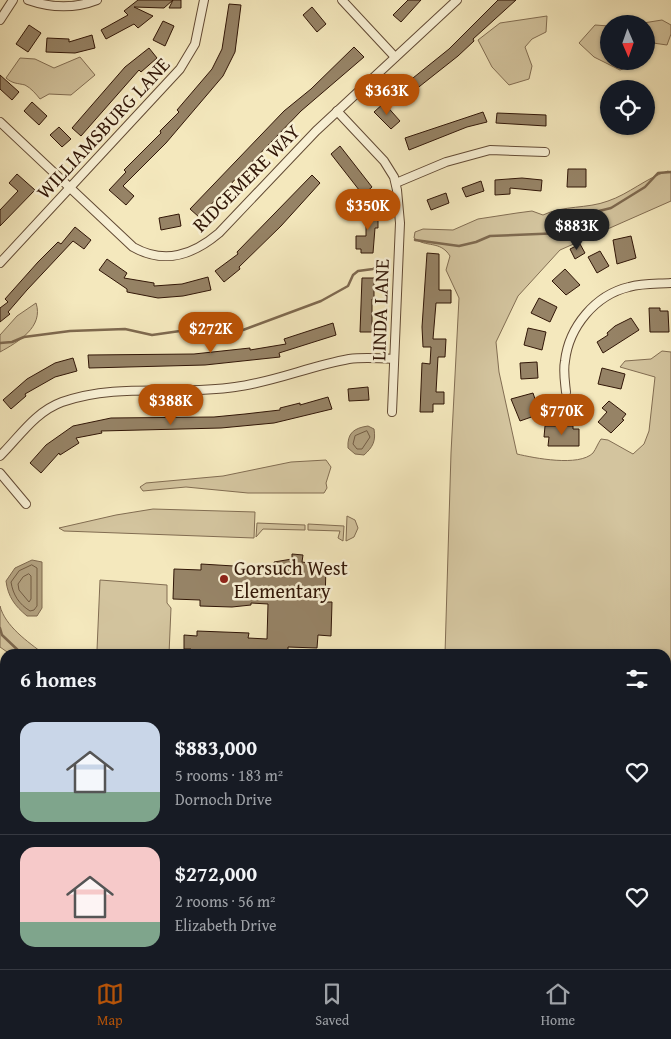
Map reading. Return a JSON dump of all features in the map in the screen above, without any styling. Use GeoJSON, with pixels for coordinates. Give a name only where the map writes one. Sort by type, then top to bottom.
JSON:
{"type":"FeatureCollection","features":[{"type":"Feature","properties":{"kind":"street"},"geometry":{"type":"LineString","coordinates":[[0,20],[13,0]]}},
{"type":"Feature","properties":{"kind":"street"},"geometry":{"type":"LineString","coordinates":[[28,0],[57,7],[74,7],[97,0]]}},
{"type":"Feature","properties":{"kind":"street","name":"WILLIAMSBURG LANE"},"geometry":{"type":"LineString","coordinates":[[0,263],[180,69],[195,44],[204,0]]}},
{"type":"Feature","properties":{"kind":"street"},"geometry":{"type":"LineString","coordinates":[[342,0],[395,58]]}},
{"type":"Feature","properties":{"kind":"street","name":"RIDGEMERE WAY"},"geometry":{"type":"LineString","coordinates":[[0,122],[133,247],[142,252],[162,256],[186,254],[202,247],[219,233],[338,111],[457,0]]}},
{"type":"Feature","properties":{"kind":"street","name":"LINDA LANE"},"geometry":{"type":"LineString","coordinates":[[338,111],[384,161],[396,183],[400,223],[392,412]]}},
{"type":"Feature","properties":{"kind":"street"},"geometry":{"type":"LineString","coordinates":[[396,183],[446,162],[490,150],[545,152]]}},
{"type":"Feature","properties":{"kind":"street"},"geometry":{"type":"LineString","coordinates":[[566,392],[564,362],[569,341],[582,318],[598,301],[628,287],[671,283]]}},
{"type":"Feature","properties":{"kind":"street"},"geometry":{"type":"LineString","coordinates":[[0,456],[37,416],[60,403],[86,395],[113,391],[234,388],[350,359],[394,359]]}},
{"type":"Feature","properties":{"kind":"street"},"geometry":{"type":"LineString","coordinates":[[0,473],[26,504]]}},
{"type":"Feature","properties":{"kind":"shaded area"},"geometry":{"type":"Polygon","coordinates":[[[547,16],[546,32],[532,39],[525,47],[532,66],[529,79],[509,85],[492,67],[478,40],[500,23],[547,16]]]}},
{"type":"Feature","properties":{"kind":"shaded area"},"geometry":{"type":"Polygon","coordinates":[[[662,20],[671,25],[671,34],[667,45],[655,43],[655,21],[662,20]]]}},
{"type":"Feature","properties":{"kind":"shaded area"},"geometry":{"type":"Polygon","coordinates":[[[595,25],[600,25],[600,60],[579,43],[595,25]]]}},
{"type":"Feature","properties":{"kind":"shaded area"},"geometry":{"type":"Polygon","coordinates":[[[80,57],[95,75],[71,95],[49,94],[40,99],[27,86],[6,78],[20,58],[35,59],[54,68],[80,57]]]}},
{"type":"Feature","properties":{"kind":"shaded area"},"geometry":{"type":"Polygon","coordinates":[[[668,171],[671,173],[671,201],[560,250],[518,296],[496,342],[499,372],[517,454],[534,458],[567,461],[578,460],[593,453],[601,439],[608,440],[633,454],[644,444],[649,431],[655,377],[620,367],[625,361],[651,359],[662,351],[671,352],[671,649],[445,649],[451,453],[459,298],[446,270],[450,256],[442,248],[423,243],[414,238],[415,232],[423,229],[453,230],[478,219],[532,211],[543,215],[559,210],[592,205],[616,198],[668,171]]]}},
{"type":"Feature","properties":{"kind":"shaded area"},"geometry":{"type":"Polygon","coordinates":[[[36,303],[36,319],[28,333],[0,352],[0,335],[17,316],[36,303]]]}},
{"type":"Feature","properties":{"kind":"shaded area"},"geometry":{"type":"Polygon","coordinates":[[[326,460],[331,467],[326,483],[327,488],[324,493],[248,493],[186,487],[143,491],[140,487],[146,483],[223,476],[291,462],[326,460]]]}},
{"type":"Feature","properties":{"kind":"shaded area"},"geometry":{"type":"Polygon","coordinates":[[[153,509],[255,512],[254,538],[64,531],[59,528],[153,509]]]}},
{"type":"Feature","properties":{"kind":"shaded area"},"geometry":{"type":"Polygon","coordinates":[[[347,516],[355,520],[358,528],[354,537],[346,541],[347,516]]]}},
{"type":"Feature","properties":{"kind":"shaded area"},"geometry":{"type":"Polygon","coordinates":[[[257,523],[305,525],[305,530],[263,529],[256,537],[257,523]]]}},
{"type":"Feature","properties":{"kind":"shaded area"},"geometry":{"type":"Polygon","coordinates":[[[308,524],[344,526],[343,541],[338,538],[340,531],[308,530],[308,524]]]}},
{"type":"Feature","properties":{"kind":"shaded area"},"geometry":{"type":"Polygon","coordinates":[[[100,580],[167,585],[167,603],[171,608],[169,649],[97,649],[100,580]]]}},
{"type":"Feature","properties":{"kind":"shaded area"},"geometry":{"type":"Polygon","coordinates":[[[0,606],[12,627],[37,649],[3,649],[0,647],[0,606]]]}},
{"type":"Feature","properties":{"kind":"water"},"geometry":{"type":"Polygon","coordinates":[[[368,426],[374,429],[375,437],[373,444],[364,455],[355,454],[348,448],[350,435],[359,428],[368,426]]]}},
{"type":"Feature","properties":{"kind":"water"},"geometry":{"type":"Polygon","coordinates":[[[32,560],[42,562],[42,608],[37,616],[27,616],[13,601],[8,592],[6,581],[15,568],[32,560]]]}},
{"type":"Feature","properties":{"kind":"building"},"geometry":{"type":"Polygon","coordinates":[[[138,0],[173,0],[164,8],[134,7],[153,16],[138,28],[134,24],[106,39],[101,30],[128,15],[124,11],[138,0]]]}},
{"type":"Feature","properties":{"kind":"building"},"geometry":{"type":"Polygon","coordinates":[[[173,0],[181,0],[181,8],[169,8],[173,0]]]}},
{"type":"Feature","properties":{"kind":"building"},"geometry":{"type":"Polygon","coordinates":[[[408,0],[421,0],[401,22],[393,15],[408,0]]]}},
{"type":"Feature","properties":{"kind":"building"},"geometry":{"type":"Polygon","coordinates":[[[498,0],[516,0],[473,39],[474,41],[458,56],[415,90],[408,82],[449,49],[498,0]]]}},
{"type":"Feature","properties":{"kind":"building"},"geometry":{"type":"Polygon","coordinates":[[[229,4],[241,5],[235,52],[223,76],[166,143],[123,186],[134,196],[126,205],[109,190],[126,172],[124,170],[179,112],[177,110],[212,69],[222,49],[229,4]]]}},
{"type":"Feature","properties":{"kind":"building"},"geometry":{"type":"Polygon","coordinates":[[[312,7],[326,24],[317,32],[303,15],[312,7]]]}},
{"type":"Feature","properties":{"kind":"building"},"geometry":{"type":"Polygon","coordinates":[[[163,21],[174,26],[165,46],[153,40],[163,21]]]}},
{"type":"Feature","properties":{"kind":"building"},"geometry":{"type":"Polygon","coordinates":[[[29,25],[41,33],[28,52],[16,44],[29,25]]]}},
{"type":"Feature","properties":{"kind":"building"},"geometry":{"type":"Polygon","coordinates":[[[92,35],[95,48],[75,53],[46,52],[47,38],[69,39],[69,42],[92,35]]]}},
{"type":"Feature","properties":{"kind":"building"},"geometry":{"type":"Polygon","coordinates":[[[354,47],[364,57],[301,111],[199,217],[190,209],[284,111],[311,89],[354,47]]]}},
{"type":"Feature","properties":{"kind":"building"},"geometry":{"type":"Polygon","coordinates":[[[149,48],[157,58],[141,72],[139,70],[81,136],[72,128],[125,67],[149,48]]]}},
{"type":"Feature","properties":{"kind":"building"},"geometry":{"type":"Polygon","coordinates":[[[0,75],[19,92],[12,100],[0,89],[0,75]]]}},
{"type":"Feature","properties":{"kind":"building"},"geometry":{"type":"Polygon","coordinates":[[[32,102],[47,116],[39,125],[24,111],[32,102]]]}},
{"type":"Feature","properties":{"kind":"building"},"geometry":{"type":"Polygon","coordinates":[[[384,103],[400,121],[391,129],[374,112],[384,103]]]}},
{"type":"Feature","properties":{"kind":"building"},"geometry":{"type":"Polygon","coordinates":[[[483,112],[487,122],[467,127],[409,150],[405,138],[483,112]]]}},
{"type":"Feature","properties":{"kind":"building"},"geometry":{"type":"Polygon","coordinates":[[[497,113],[546,115],[546,126],[496,123],[497,113]]]}},
{"type":"Feature","properties":{"kind":"building"},"geometry":{"type":"Polygon","coordinates":[[[59,127],[71,139],[62,147],[50,135],[59,127]]]}},
{"type":"Feature","properties":{"kind":"building"},"geometry":{"type":"Polygon","coordinates":[[[340,146],[372,187],[363,195],[331,154],[340,146]]]}},
{"type":"Feature","properties":{"kind":"building"},"geometry":{"type":"Polygon","coordinates":[[[568,169],[586,169],[586,187],[567,187],[568,169]]]}},
{"type":"Feature","properties":{"kind":"building"},"geometry":{"type":"Polygon","coordinates":[[[17,174],[35,190],[0,226],[0,210],[18,191],[9,183],[17,174]]]}},
{"type":"Feature","properties":{"kind":"building"},"geometry":{"type":"Polygon","coordinates":[[[312,175],[320,183],[281,226],[239,267],[240,269],[224,282],[215,271],[238,254],[237,252],[312,175]]]}},
{"type":"Feature","properties":{"kind":"building"},"geometry":{"type":"Polygon","coordinates":[[[522,178],[542,180],[541,191],[510,188],[510,194],[495,195],[495,180],[522,178]]]}},
{"type":"Feature","properties":{"kind":"building"},"geometry":{"type":"Polygon","coordinates":[[[481,181],[484,191],[466,197],[462,188],[481,181]]]}},
{"type":"Feature","properties":{"kind":"building"},"geometry":{"type":"Polygon","coordinates":[[[446,193],[449,203],[431,210],[427,200],[446,193]]]}},
{"type":"Feature","properties":{"kind":"building"},"geometry":{"type":"Polygon","coordinates":[[[366,207],[378,207],[378,228],[375,228],[373,253],[361,253],[361,249],[356,249],[356,236],[366,236],[366,219],[361,219],[361,212],[366,212],[366,207]]]}},
{"type":"Feature","properties":{"kind":"building"},"geometry":{"type":"Polygon","coordinates":[[[179,214],[181,226],[161,230],[159,218],[179,214]]]}},
{"type":"Feature","properties":{"kind":"building"},"geometry":{"type":"Polygon","coordinates":[[[75,227],[91,240],[84,249],[73,241],[8,312],[10,314],[0,322],[0,308],[8,302],[5,299],[38,262],[58,242],[61,244],[75,227]]]}},
{"type":"Feature","properties":{"kind":"building"},"geometry":{"type":"Polygon","coordinates":[[[631,236],[636,258],[617,264],[613,240],[631,236]]]}},
{"type":"Feature","properties":{"kind":"building"},"geometry":{"type":"Polygon","coordinates":[[[580,244],[585,253],[575,259],[570,249],[580,244]]]}},
{"type":"Feature","properties":{"kind":"building"},"geometry":{"type":"Polygon","coordinates":[[[600,251],[609,266],[597,273],[588,257],[600,251]]]}},
{"type":"Feature","properties":{"kind":"building"},"geometry":{"type":"Polygon","coordinates":[[[427,253],[439,254],[439,290],[451,290],[451,303],[436,303],[433,339],[446,339],[445,357],[438,357],[436,392],[444,392],[444,404],[433,404],[433,412],[420,412],[422,363],[430,364],[431,347],[423,347],[422,327],[427,253]]]}},
{"type":"Feature","properties":{"kind":"building"},"geometry":{"type":"Polygon","coordinates":[[[107,259],[127,273],[124,278],[154,283],[154,286],[182,284],[208,277],[211,290],[183,296],[158,298],[127,292],[127,289],[99,270],[107,259]]]}},
{"type":"Feature","properties":{"kind":"building"},"geometry":{"type":"Polygon","coordinates":[[[565,269],[580,285],[566,295],[552,281],[565,269]]]}},
{"type":"Feature","properties":{"kind":"building"},"geometry":{"type":"Polygon","coordinates":[[[362,278],[374,278],[372,332],[360,332],[362,278]]]}},
{"type":"Feature","properties":{"kind":"building"},"geometry":{"type":"Polygon","coordinates":[[[539,298],[557,307],[550,322],[531,313],[539,298]]]}},
{"type":"Feature","properties":{"kind":"building"},"geometry":{"type":"Polygon","coordinates":[[[649,308],[660,308],[660,311],[668,311],[669,332],[650,332],[649,308]]]}},
{"type":"Feature","properties":{"kind":"building"},"geometry":{"type":"Polygon","coordinates":[[[631,318],[639,330],[603,353],[597,342],[608,335],[607,333],[615,326],[631,318]]]}},
{"type":"Feature","properties":{"kind":"building"},"geometry":{"type":"Polygon","coordinates":[[[333,323],[336,335],[279,353],[280,357],[205,365],[89,368],[88,355],[194,354],[250,348],[250,350],[286,344],[284,339],[333,323]]]}},
{"type":"Feature","properties":{"kind":"building"},"geometry":{"type":"Polygon","coordinates":[[[528,328],[546,332],[542,350],[524,345],[528,328]]]}},
{"type":"Feature","properties":{"kind":"building"},"geometry":{"type":"Polygon","coordinates":[[[73,358],[77,371],[55,377],[25,394],[26,396],[11,409],[3,400],[27,379],[55,363],[73,358]]]}},
{"type":"Feature","properties":{"kind":"building"},"geometry":{"type":"Polygon","coordinates":[[[537,362],[538,378],[521,379],[520,363],[537,362]]]}},
{"type":"Feature","properties":{"kind":"building"},"geometry":{"type":"Polygon","coordinates":[[[602,368],[625,374],[621,389],[598,384],[602,368]]]}},
{"type":"Feature","properties":{"kind":"building"},"geometry":{"type":"Polygon","coordinates":[[[368,387],[369,400],[349,401],[348,389],[368,387]]]}},
{"type":"Feature","properties":{"kind":"building"},"geometry":{"type":"Polygon","coordinates":[[[533,393],[540,414],[520,421],[511,399],[533,393]]]}},
{"type":"Feature","properties":{"kind":"building"},"geometry":{"type":"Polygon","coordinates":[[[328,397],[332,409],[274,423],[221,428],[101,431],[102,433],[76,438],[79,443],[60,455],[59,453],[41,473],[30,463],[46,445],[73,426],[111,418],[214,417],[245,414],[280,410],[280,408],[300,403],[300,405],[328,397]]]}},
{"type":"Feature","properties":{"kind":"building"},"geometry":{"type":"Polygon","coordinates":[[[609,401],[626,414],[622,419],[624,420],[611,433],[598,422],[607,412],[602,408],[609,401]]]}},
{"type":"Feature","properties":{"kind":"building"},"geometry":{"type":"Polygon","coordinates":[[[545,426],[573,426],[573,429],[579,429],[579,446],[548,446],[549,437],[544,437],[545,426]]]}},
{"type":"Feature","properties":{"kind":"building"},"geometry":{"type":"Polygon","coordinates":[[[292,554],[303,555],[302,562],[326,566],[325,602],[332,602],[331,636],[318,635],[317,648],[184,649],[184,635],[197,636],[197,631],[249,633],[248,638],[267,639],[268,604],[251,603],[251,605],[232,607],[200,606],[200,600],[173,599],[174,569],[201,570],[201,564],[257,569],[257,574],[278,574],[274,562],[292,559],[292,554]]]}},
{"type":"Feature","properties":{"kind":"waterway"},"geometry":{"type":"LineString","coordinates":[[415,240],[459,246],[490,236],[562,233],[588,221],[599,211],[611,208],[645,187],[658,173],[671,172]]}},
{"type":"Feature","properties":{"kind":"waterway"},"geometry":{"type":"LineString","coordinates":[[0,343],[12,342],[24,337],[70,331],[125,329],[152,335],[180,331],[243,330],[321,301],[348,286],[353,275],[358,271],[373,269],[384,262]]}},
{"type":"Feature","properties":{"kind":"waterway"},"geometry":{"type":"LineString","coordinates":[[0,628],[2,635],[17,649]]}},
{"type":"Feature","properties":{"kind":"place","name":"Gorsuch West Elementary"},"geometry":{"type":"Point","coordinates":[224,579]}}]}
